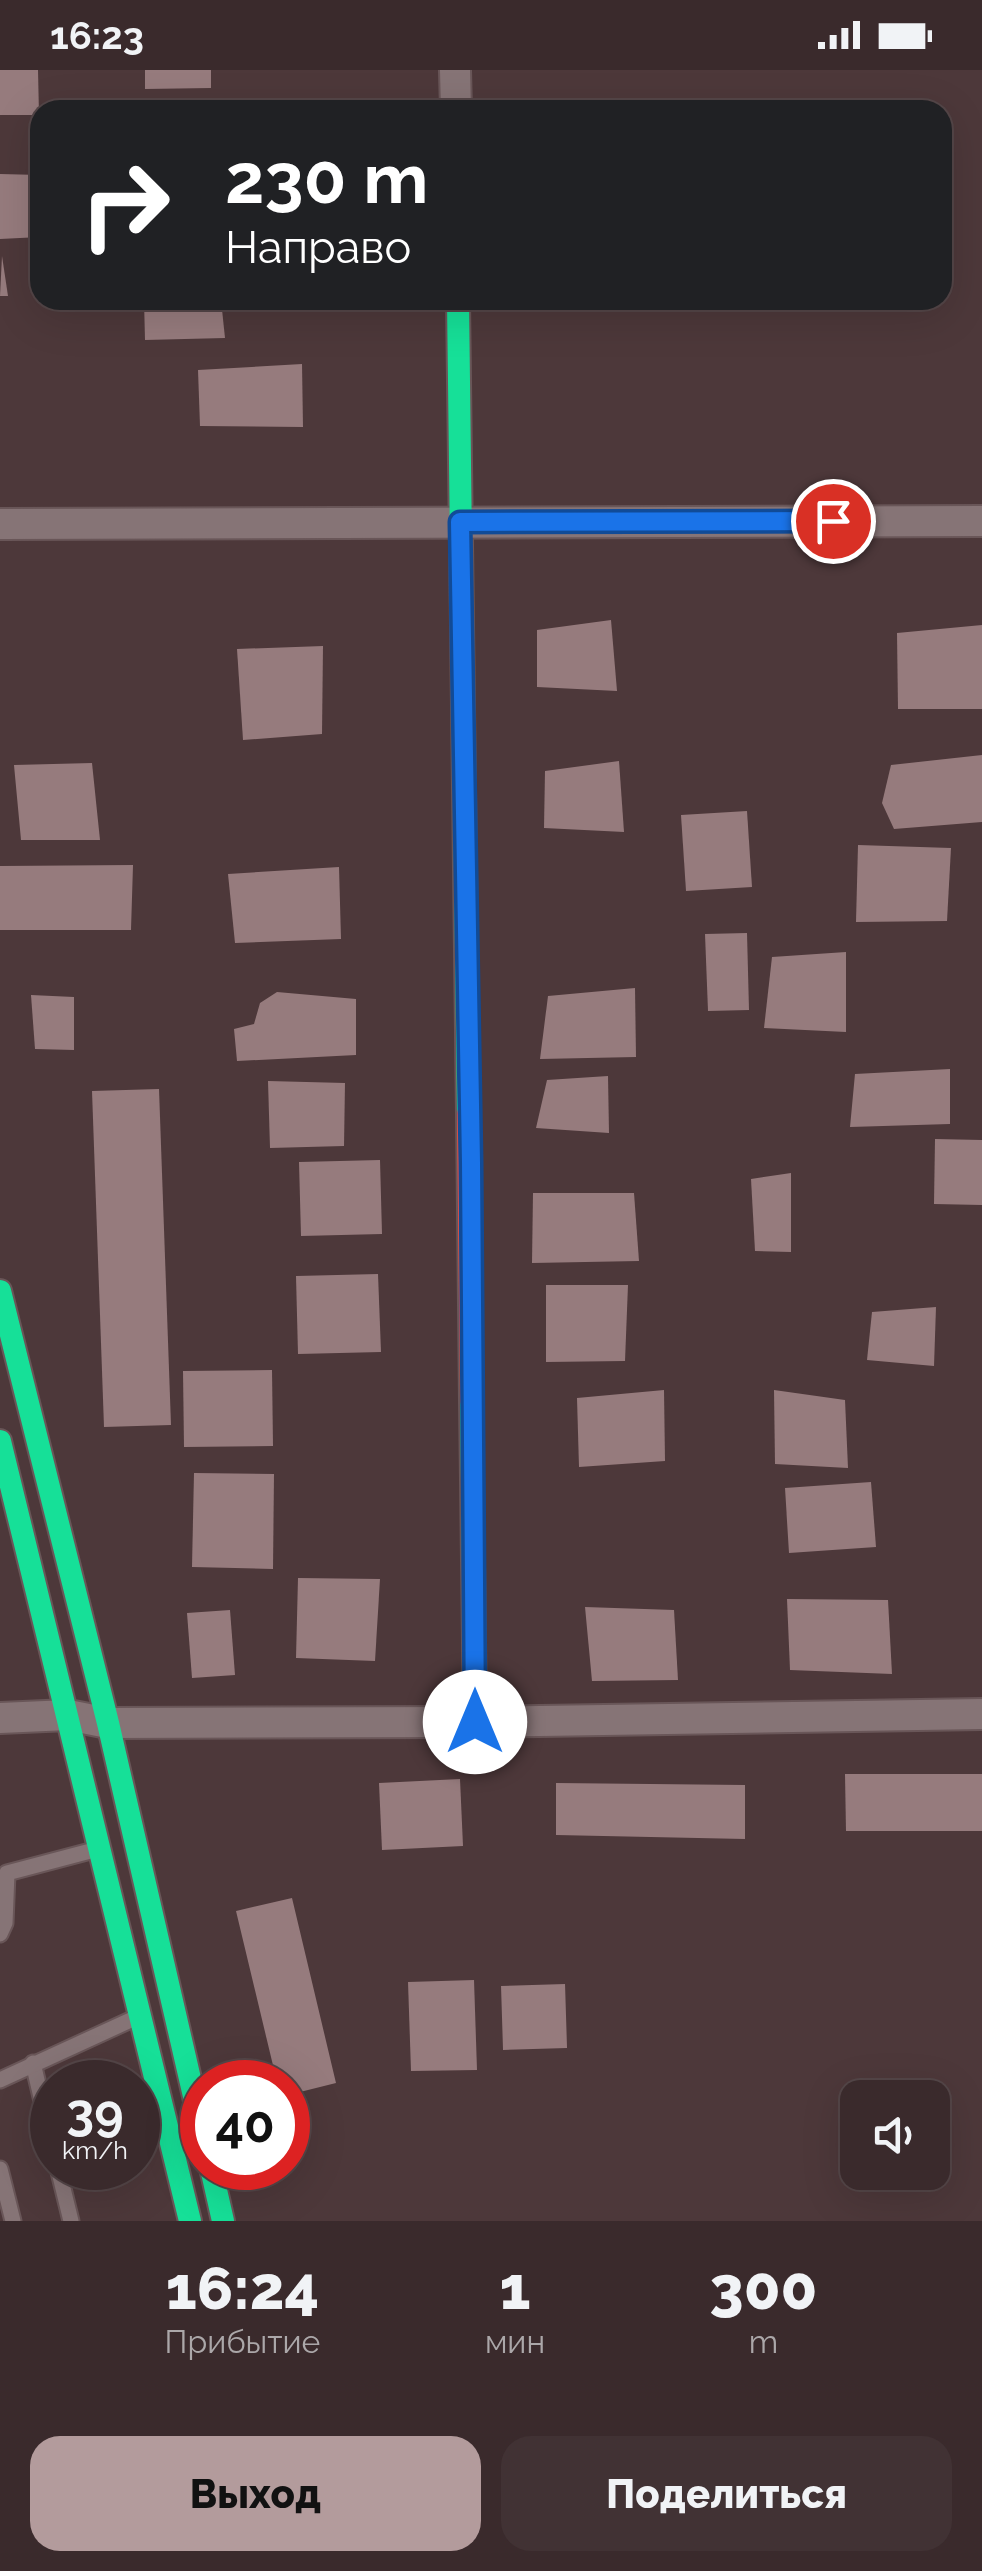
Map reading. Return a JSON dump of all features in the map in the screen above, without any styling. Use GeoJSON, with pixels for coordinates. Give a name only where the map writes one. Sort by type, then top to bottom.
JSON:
{"type":"FeatureCollection","features":[{"type":"Feature","properties":{"kind":"street"},"geometry":{"type":"LineString","coordinates":[[455,70],[456,100]]}},
{"type":"Feature","properties":{"kind":"street"},"geometry":{"type":"LineString","coordinates":[[458,310],[475,1722]]}},
{"type":"Feature","properties":{"kind":"street"},"geometry":{"type":"LineString","coordinates":[[0,524],[982,521]]}},
{"type":"Feature","properties":{"kind":"street"},"geometry":{"type":"LineString","coordinates":[[0,1291],[108,1722],[186,2060]]}},
{"type":"Feature","properties":{"kind":"street"},"geometry":{"type":"LineString","coordinates":[[0,1441],[190,2221]]}},
{"type":"Feature","properties":{"kind":"street"},"geometry":{"type":"LineString","coordinates":[[0,1718],[68,1716],[108,1722],[475,1722],[982,1714]]}},
{"type":"Feature","properties":{"kind":"street"},"geometry":{"type":"LineString","coordinates":[[216,2190],[224,2221]]}},
{"type":"Feature","properties":{"kind":"lane"},"geometry":{"type":"LineString","coordinates":[[0,1934],[5,1924],[4,1866],[98,1849]]}},
{"type":"Feature","properties":{"kind":"lane"},"geometry":{"type":"LineString","coordinates":[[42,2060],[139,2016]]}},
{"type":"Feature","properties":{"kind":"lane"},"geometry":{"type":"LineString","coordinates":[[0,2080],[30,2065]]}},
{"type":"Feature","properties":{"kind":"lane"},"geometry":{"type":"LineString","coordinates":[[0,2168],[13,2221]]}},
{"type":"Feature","properties":{"kind":"lane"},"geometry":{"type":"LineString","coordinates":[[64,2190],[72,2221]]}},
{"type":"Feature","properties":{"kind":"building"},"geometry":{"type":"Polygon","coordinates":[[[0,70],[38,70],[39,100],[30,100],[30,115],[0,115],[0,70]]]}},
{"type":"Feature","properties":{"kind":"building"},"geometry":{"type":"Polygon","coordinates":[[[145,70],[211,70],[211,88],[145,89],[145,70]]]}},
{"type":"Feature","properties":{"kind":"building"},"geometry":{"type":"Polygon","coordinates":[[[0,174],[30,175],[30,238],[0,239],[0,174]]]}},
{"type":"Feature","properties":{"kind":"building"},"geometry":{"type":"Polygon","coordinates":[[[2,256],[8,296],[0,296],[2,256]]]}},
{"type":"Feature","properties":{"kind":"building"},"geometry":{"type":"Polygon","coordinates":[[[144,310],[222,310],[225,338],[145,340],[144,310]]]}},
{"type":"Feature","properties":{"kind":"building"},"geometry":{"type":"Polygon","coordinates":[[[302,364],[303,427],[200,426],[198,370],[302,364]]]}},
{"type":"Feature","properties":{"kind":"building"},"geometry":{"type":"Polygon","coordinates":[[[611,620],[617,691],[537,687],[537,630],[611,620]]]}},
{"type":"Feature","properties":{"kind":"building"},"geometry":{"type":"Polygon","coordinates":[[[982,625],[982,709],[898,709],[897,633],[982,625]]]}},
{"type":"Feature","properties":{"kind":"building"},"geometry":{"type":"Polygon","coordinates":[[[323,646],[322,734],[243,740],[237,649],[323,646]]]}},
{"type":"Feature","properties":{"kind":"building"},"geometry":{"type":"Polygon","coordinates":[[[982,755],[982,822],[894,829],[882,803],[891,765],[982,755]]]}},
{"type":"Feature","properties":{"kind":"building"},"geometry":{"type":"Polygon","coordinates":[[[619,761],[624,832],[544,828],[545,771],[619,761]]]}},
{"type":"Feature","properties":{"kind":"building"},"geometry":{"type":"Polygon","coordinates":[[[92,763],[100,840],[21,840],[14,765],[92,763]]]}},
{"type":"Feature","properties":{"kind":"building"},"geometry":{"type":"Polygon","coordinates":[[[747,811],[752,887],[686,891],[681,815],[747,811]]]}},
{"type":"Feature","properties":{"kind":"building"},"geometry":{"type":"Polygon","coordinates":[[[858,845],[951,848],[947,921],[856,922],[858,845]]]}},
{"type":"Feature","properties":{"kind":"building"},"geometry":{"type":"Polygon","coordinates":[[[133,865],[131,930],[0,930],[0,866],[133,865]]]}},
{"type":"Feature","properties":{"kind":"building"},"geometry":{"type":"Polygon","coordinates":[[[339,867],[341,939],[235,943],[228,874],[339,867]]]}},
{"type":"Feature","properties":{"kind":"building"},"geometry":{"type":"Polygon","coordinates":[[[747,933],[749,1010],[708,1011],[705,934],[747,933]]]}},
{"type":"Feature","properties":{"kind":"building"},"geometry":{"type":"Polygon","coordinates":[[[846,952],[846,1032],[764,1028],[772,957],[846,952]]]}},
{"type":"Feature","properties":{"kind":"building"},"geometry":{"type":"Polygon","coordinates":[[[635,988],[636,1057],[540,1059],[548,996],[635,988]]]}},
{"type":"Feature","properties":{"kind":"building"},"geometry":{"type":"Polygon","coordinates":[[[277,992],[356,999],[356,1055],[237,1061],[234,1029],[254,1024],[260,1003],[277,992]]]}},
{"type":"Feature","properties":{"kind":"building"},"geometry":{"type":"Polygon","coordinates":[[[31,995],[74,997],[74,1050],[35,1049],[31,995]]]}},
{"type":"Feature","properties":{"kind":"building"},"geometry":{"type":"Polygon","coordinates":[[[950,1069],[950,1124],[850,1127],[855,1074],[950,1069]]]}},
{"type":"Feature","properties":{"kind":"building"},"geometry":{"type":"Polygon","coordinates":[[[608,1076],[609,1133],[536,1128],[547,1080],[608,1076]]]}},
{"type":"Feature","properties":{"kind":"building"},"geometry":{"type":"Polygon","coordinates":[[[268,1081],[345,1083],[344,1146],[270,1148],[268,1081]]]}},
{"type":"Feature","properties":{"kind":"building"},"geometry":{"type":"Polygon","coordinates":[[[159,1089],[171,1425],[104,1427],[92,1091],[159,1089]]]}},
{"type":"Feature","properties":{"kind":"building"},"geometry":{"type":"Polygon","coordinates":[[[935,1139],[982,1140],[982,1205],[934,1204],[935,1139]]]}},
{"type":"Feature","properties":{"kind":"building"},"geometry":{"type":"Polygon","coordinates":[[[380,1160],[382,1234],[301,1236],[299,1162],[380,1160]]]}},
{"type":"Feature","properties":{"kind":"building"},"geometry":{"type":"Polygon","coordinates":[[[791,1173],[791,1252],[755,1251],[751,1179],[791,1173]]]}},
{"type":"Feature","properties":{"kind":"building"},"geometry":{"type":"Polygon","coordinates":[[[533,1193],[634,1193],[639,1261],[532,1263],[533,1193]]]}},
{"type":"Feature","properties":{"kind":"building"},"geometry":{"type":"Polygon","coordinates":[[[378,1274],[381,1352],[298,1354],[296,1276],[378,1274]]]}},
{"type":"Feature","properties":{"kind":"building"},"geometry":{"type":"Polygon","coordinates":[[[546,1285],[628,1285],[625,1361],[546,1362],[546,1285]]]}},
{"type":"Feature","properties":{"kind":"building"},"geometry":{"type":"Polygon","coordinates":[[[936,1307],[934,1366],[867,1360],[872,1312],[936,1307]]]}},
{"type":"Feature","properties":{"kind":"building"},"geometry":{"type":"Polygon","coordinates":[[[272,1370],[273,1446],[184,1447],[183,1371],[272,1370]]]}},
{"type":"Feature","properties":{"kind":"building"},"geometry":{"type":"Polygon","coordinates":[[[664,1390],[665,1461],[579,1467],[577,1398],[664,1390]]]}},
{"type":"Feature","properties":{"kind":"building"},"geometry":{"type":"Polygon","coordinates":[[[774,1390],[845,1400],[848,1468],[775,1464],[774,1390]]]}},
{"type":"Feature","properties":{"kind":"building"},"geometry":{"type":"Polygon","coordinates":[[[194,1473],[274,1474],[273,1569],[192,1567],[194,1473]]]}},
{"type":"Feature","properties":{"kind":"building"},"geometry":{"type":"Polygon","coordinates":[[[871,1482],[876,1547],[789,1553],[785,1488],[871,1482]]]}},
{"type":"Feature","properties":{"kind":"building"},"geometry":{"type":"Polygon","coordinates":[[[298,1578],[380,1579],[375,1661],[296,1658],[298,1578]]]}},
{"type":"Feature","properties":{"kind":"building"},"geometry":{"type":"Polygon","coordinates":[[[787,1599],[888,1600],[892,1674],[790,1670],[787,1599]]]}},
{"type":"Feature","properties":{"kind":"building"},"geometry":{"type":"Polygon","coordinates":[[[585,1607],[674,1610],[678,1680],[592,1681],[585,1607]]]}},
{"type":"Feature","properties":{"kind":"building"},"geometry":{"type":"Polygon","coordinates":[[[230,1610],[235,1675],[192,1678],[187,1613],[230,1610]]]}},
{"type":"Feature","properties":{"kind":"building"},"geometry":{"type":"Polygon","coordinates":[[[845,1774],[982,1774],[982,1831],[846,1831],[845,1774]]]}},
{"type":"Feature","properties":{"kind":"building"},"geometry":{"type":"Polygon","coordinates":[[[460,1779],[463,1846],[382,1850],[379,1783],[460,1779]]]}},
{"type":"Feature","properties":{"kind":"building"},"geometry":{"type":"Polygon","coordinates":[[[556,1783],[745,1785],[745,1839],[556,1835],[556,1783]]]}},
{"type":"Feature","properties":{"kind":"building"},"geometry":{"type":"Polygon","coordinates":[[[292,1898],[336,2083],[310,2090],[310,2060],[272,2060],[236,1911],[292,1898]]]}},
{"type":"Feature","properties":{"kind":"building"},"geometry":{"type":"Polygon","coordinates":[[[474,1980],[477,2070],[411,2071],[408,1982],[474,1980]]]}},
{"type":"Feature","properties":{"kind":"building"},"geometry":{"type":"Polygon","coordinates":[[[565,1984],[567,2048],[503,2050],[501,1986],[565,1984]]]}},
{"type":"Feature","properties":{"kind":"traffic: fast"},"geometry":{"type":"LineString","coordinates":[[458,310],[468,1114]]}},
{"type":"Feature","properties":{"kind":"traffic: fast"},"geometry":{"type":"LineString","coordinates":[[0,1291],[108,1723],[186,2060]]}},
{"type":"Feature","properties":{"kind":"traffic: fast"},"geometry":{"type":"LineString","coordinates":[[471,1400],[475,1722]]}},
{"type":"Feature","properties":{"kind":"traffic: fast"},"geometry":{"type":"LineString","coordinates":[[0,1441],[190,2221]]}},
{"type":"Feature","properties":{"kind":"traffic: fast"},"geometry":{"type":"LineString","coordinates":[[216,2190],[223,2221]]}},
{"type":"Feature","properties":{"kind":"traffic: jam"},"geometry":{"type":"LineString","coordinates":[[468,1114],[471,1400]]}},
{"type":"Feature","properties":{"kind":"route"},"geometry":{"type":"LineString","coordinates":[[475,1722],[460,522],[833,521]]}}]}
